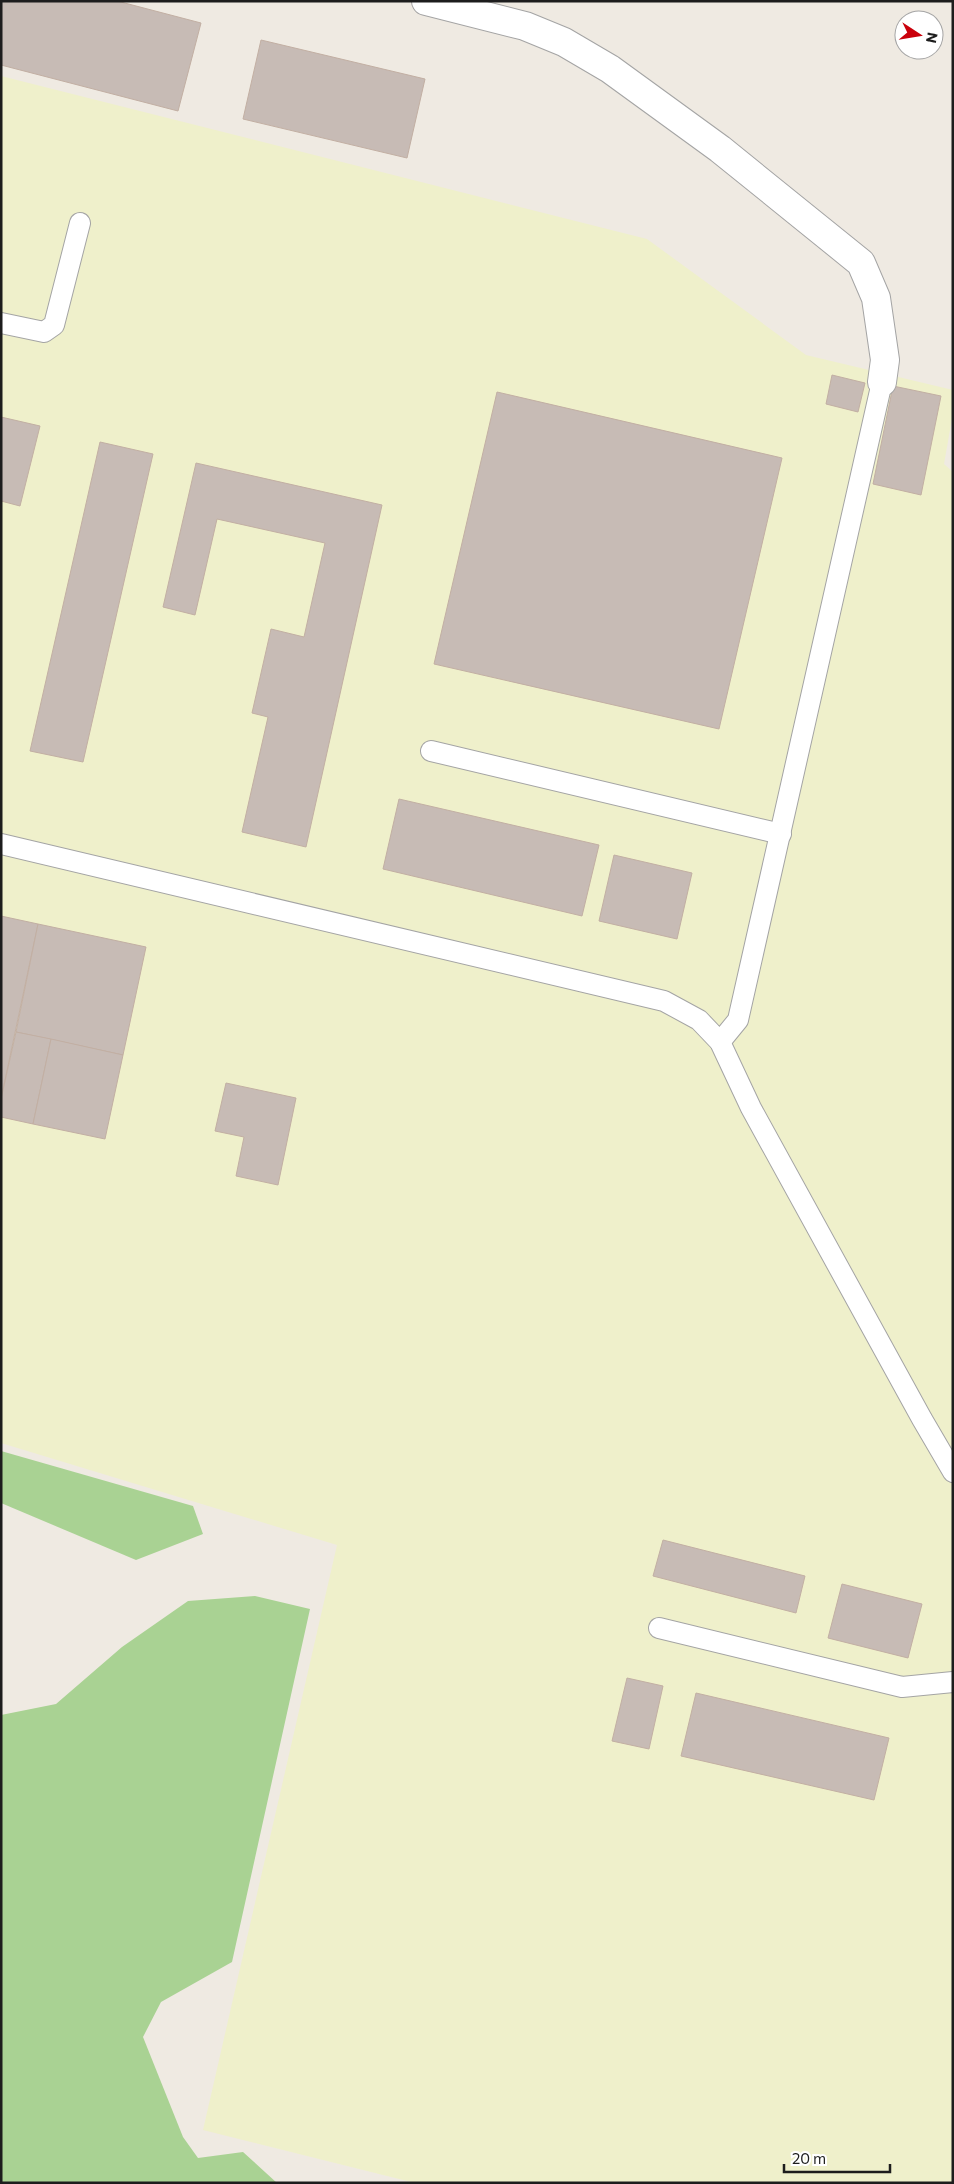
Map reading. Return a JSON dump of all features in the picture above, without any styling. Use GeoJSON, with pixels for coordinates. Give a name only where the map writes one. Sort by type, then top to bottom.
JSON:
{"type":"FeatureCollection","features":[{"type":"Feature","properties":{"kind":"street"},"geometry":{"type":"LineString","coordinates":[[426,1],[525,26],[564,42],[610,69],[720,149],[861,263],[876,298],[885,360],[882,382]]}},
{"type":"Feature","properties":{"kind":"lane"},"geometry":{"type":"LineString","coordinates":[[1,323],[44,332],[54,325],[80,223]]}},
{"type":"Feature","properties":{"kind":"lane"},"geometry":{"type":"LineString","coordinates":[[720,1042],[738,1020],[882,382]]}},
{"type":"Feature","properties":{"kind":"lane"},"geometry":{"type":"LineString","coordinates":[[431,751],[781,834]]}},
{"type":"Feature","properties":{"kind":"lane"},"geometry":{"type":"LineString","coordinates":[[1,844],[664,1001],[699,1020],[720,1042],[751,1108],[922,1420],[953,1472]]}},
{"type":"Feature","properties":{"kind":"lane"},"geometry":{"type":"LineString","coordinates":[[659,1628],[902,1687],[953,1682]]}},
{"type":"Feature","properties":{"kind":"green space"},"geometry":{"type":"Polygon","coordinates":[[[1,76],[647,239],[806,355],[953,390],[953,413],[944,464],[953,472],[953,2183],[415,2183],[203,2130],[337,1545],[1,1443],[1,76]]]}},
{"type":"Feature","properties":{"kind":"green space"},"geometry":{"type":"Polygon","coordinates":[[[1,1451],[193,1506],[203,1534],[136,1560],[1,1503],[1,1451]]]}},
{"type":"Feature","properties":{"kind":"green space"},"geometry":{"type":"Polygon","coordinates":[[[255,1596],[310,1609],[232,1962],[161,2002],[143,2037],[183,2137],[198,2158],[243,2152],[277,2183],[1,2183],[1,1715],[56,1704],[122,1647],[188,1601],[255,1596]]]}},
{"type":"Feature","properties":{"kind":"building"},"geometry":{"type":"Polygon","coordinates":[[[1,1],[117,1],[201,23],[178,111],[1,65],[1,1]]]}},
{"type":"Feature","properties":{"kind":"building"},"geometry":{"type":"Polygon","coordinates":[[[261,40],[425,79],[407,158],[243,119],[261,40]]]}},
{"type":"Feature","properties":{"kind":"building"},"geometry":{"type":"Polygon","coordinates":[[[832,375],[865,383],[858,412],[826,404],[832,375]]]}},
{"type":"Feature","properties":{"kind":"building"},"geometry":{"type":"Polygon","coordinates":[[[893,386],[941,396],[921,495],[873,484],[893,386]]]}},
{"type":"Feature","properties":{"kind":"building"},"geometry":{"type":"Polygon","coordinates":[[[497,392],[782,458],[719,729],[434,664],[497,392]]]}},
{"type":"Feature","properties":{"kind":"building"},"geometry":{"type":"Polygon","coordinates":[[[1,417],[40,426],[20,506],[1,501],[1,417]]]}},
{"type":"Feature","properties":{"kind":"building"},"geometry":{"type":"Polygon","coordinates":[[[100,442],[153,454],[83,762],[30,751],[100,442]]]}},
{"type":"Feature","properties":{"kind":"building"},"geometry":{"type":"Polygon","coordinates":[[[196,463],[382,505],[306,847],[242,832],[268,717],[252,713],[271,629],[304,637],[325,543],[217,519],[195,615],[163,607],[196,463]]]}},
{"type":"Feature","properties":{"kind":"building"},"geometry":{"type":"Polygon","coordinates":[[[399,799],[599,845],[582,916],[383,869],[399,799]]]}},
{"type":"Feature","properties":{"kind":"building"},"geometry":{"type":"Polygon","coordinates":[[[614,855],[692,873],[677,939],[599,921],[614,855]]]}},
{"type":"Feature","properties":{"kind":"building"},"geometry":{"type":"Polygon","coordinates":[[[1,916],[38,924],[1,1099],[1,916]]]}},
{"type":"Feature","properties":{"kind":"building"},"geometry":{"type":"Polygon","coordinates":[[[38,924],[146,947],[123,1055],[16,1032],[38,924]]]}},
{"type":"Feature","properties":{"kind":"building"},"geometry":{"type":"Polygon","coordinates":[[[16,1032],[51,1039],[33,1124],[1,1117],[1,1099],[16,1032]]]}},
{"type":"Feature","properties":{"kind":"building"},"geometry":{"type":"Polygon","coordinates":[[[51,1039],[123,1055],[105,1139],[33,1124],[51,1039]]]}},
{"type":"Feature","properties":{"kind":"building"},"geometry":{"type":"Polygon","coordinates":[[[226,1083],[296,1098],[278,1185],[236,1176],[244,1137],[215,1131],[226,1083]]]}},
{"type":"Feature","properties":{"kind":"building"},"geometry":{"type":"Polygon","coordinates":[[[663,1540],[805,1576],[796,1613],[653,1576],[663,1540]]]}},
{"type":"Feature","properties":{"kind":"building"},"geometry":{"type":"Polygon","coordinates":[[[842,1584],[922,1604],[908,1658],[828,1638],[842,1584]]]}},
{"type":"Feature","properties":{"kind":"building"},"geometry":{"type":"Polygon","coordinates":[[[627,1678],[663,1686],[649,1749],[612,1741],[627,1678]]]}},
{"type":"Feature","properties":{"kind":"building"},"geometry":{"type":"Polygon","coordinates":[[[696,1693],[889,1738],[874,1800],[681,1756],[696,1693]]]}}]}
